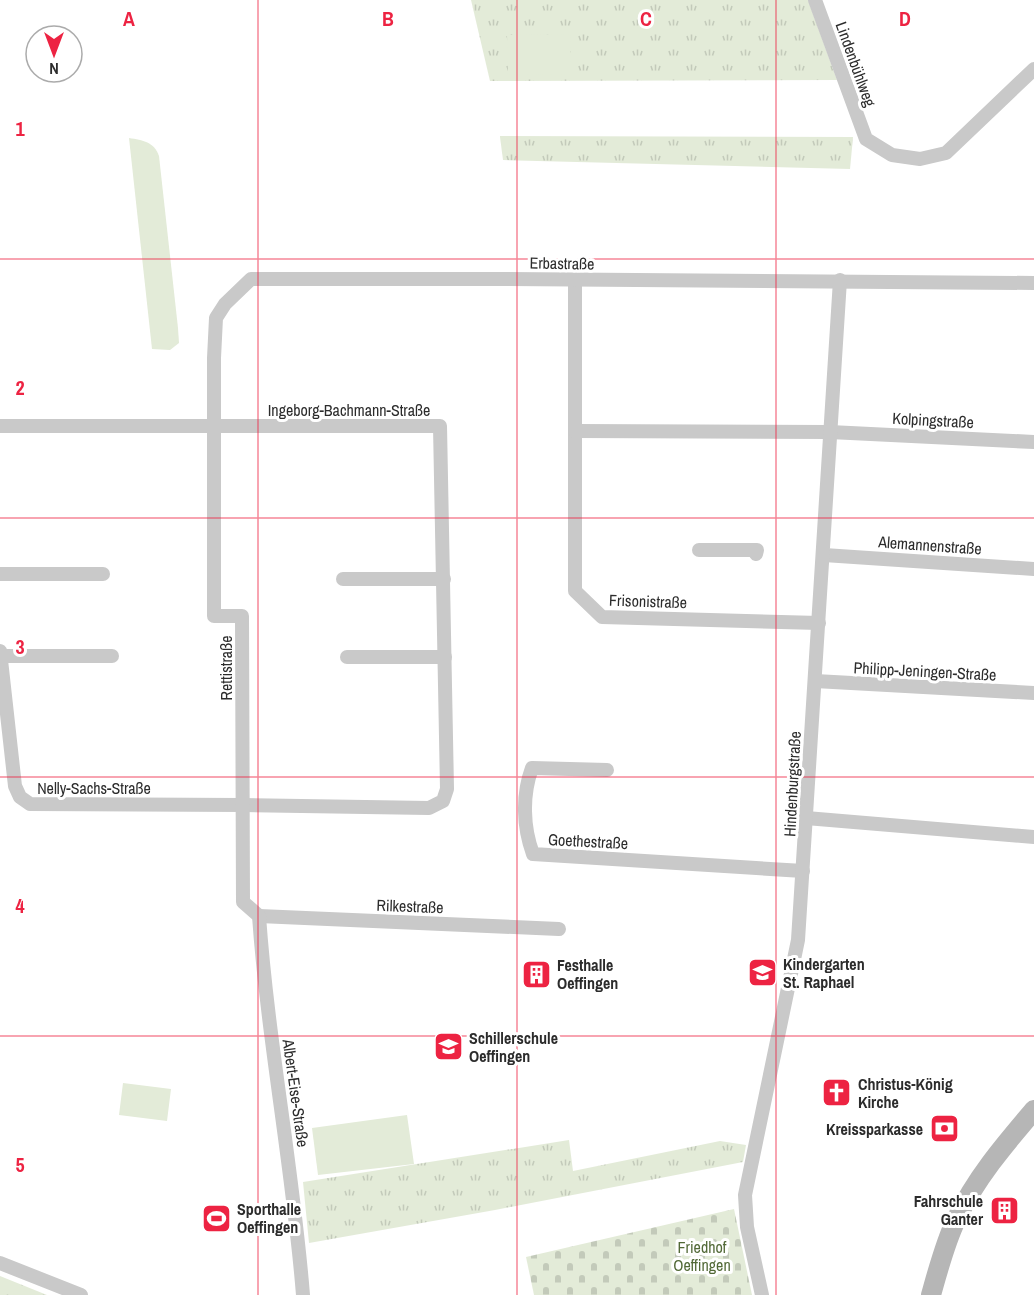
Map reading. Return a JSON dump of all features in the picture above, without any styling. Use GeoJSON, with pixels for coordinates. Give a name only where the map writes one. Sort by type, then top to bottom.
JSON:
{"type":"FeatureCollection","features":[{"type":"Feature","properties":{"kind":"street","name":"Lindenbühlweg"},"geometry":{"type":"LineString","coordinates":[[815,0],[866,139],[892,155],[920,159],[946,153],[1034,69]]}},
{"type":"Feature","properties":{"kind":"street","name":"Erbastraße"},"geometry":{"type":"LineString","coordinates":[[214,426],[216,318],[225,304],[251,279],[840,280],[1034,283]]}},
{"type":"Feature","properties":{"kind":"street","name":"Frisonistraße"},"geometry":{"type":"LineString","coordinates":[[575,280],[575,591],[602,617],[819,623]]}},
{"type":"Feature","properties":{"kind":"street","name":"Hindenburgstraße"},"geometry":{"type":"LineString","coordinates":[[760,1289],[747,1227],[745,1195],[798,940],[840,280]]}},
{"type":"Feature","properties":{"kind":"street"},"geometry":{"type":"LineString","coordinates":[[0,426],[214,426]]}},
{"type":"Feature","properties":{"kind":"street","name":"Ingeborg-Bachmann-Straße"},"geometry":{"type":"LineString","coordinates":[[214,426],[440,426],[447,789],[442,801],[429,808],[242,805]]}},
{"type":"Feature","properties":{"kind":"street","name":"Rettistraße"},"geometry":{"type":"LineString","coordinates":[[214,426],[214,616],[242,616],[243,902],[260,916]]}},
{"type":"Feature","properties":{"kind":"street"},"geometry":{"type":"LineString","coordinates":[[575,431],[830,432]]}},
{"type":"Feature","properties":{"kind":"street","name":"Kolpingstraße"},"geometry":{"type":"LineString","coordinates":[[830,432],[1034,442]]}},
{"type":"Feature","properties":{"kind":"street"},"geometry":{"type":"LineString","coordinates":[[699,550],[757,550],[756,554]]}},
{"type":"Feature","properties":{"kind":"street","name":"Alemannenstraße"},"geometry":{"type":"LineString","coordinates":[[824,555],[1034,569]]}},
{"type":"Feature","properties":{"kind":"street"},"geometry":{"type":"LineString","coordinates":[[0,574],[103,574]]}},
{"type":"Feature","properties":{"kind":"street"},"geometry":{"type":"LineString","coordinates":[[343,579],[444,579]]}},
{"type":"Feature","properties":{"kind":"street","name":"Nelly-Sachs-Straße"},"geometry":{"type":"LineString","coordinates":[[0,651],[15,786],[20,797],[30,804],[242,805]]}},
{"type":"Feature","properties":{"kind":"street"},"geometry":{"type":"LineString","coordinates":[[0,656],[112,656]]}},
{"type":"Feature","properties":{"kind":"street"},"geometry":{"type":"LineString","coordinates":[[347,657],[445,657]]}},
{"type":"Feature","properties":{"kind":"street","name":"Philipp-Jeningen-Straße"},"geometry":{"type":"LineString","coordinates":[[815,681],[1034,693]]}},
{"type":"Feature","properties":{"kind":"street","name":"Goethestraße"},"geometry":{"type":"LineString","coordinates":[[607,770],[532,768],[526,786],[526,837],[532,854],[803,870]]}},
{"type":"Feature","properties":{"kind":"street"},"geometry":{"type":"LineString","coordinates":[[806,818],[1034,837]]}},
{"type":"Feature","properties":{"kind":"street","name":"Rilkestraße"},"geometry":{"type":"LineString","coordinates":[[260,916],[559,930]]}},
{"type":"Feature","properties":{"kind":"street","name":"Albert-Eise-Straße"},"geometry":{"type":"LineString","coordinates":[[260,916],[263,975],[300,1248],[303,1295]]}},
{"type":"Feature","properties":{"kind":"street"},"geometry":{"type":"LineString","coordinates":[[931,1295],[943,1252],[956,1220],[982,1174],[1034,1110]]}},
{"type":"Feature","properties":{"kind":"street"},"geometry":{"type":"LineString","coordinates":[[0,1263],[81,1295]]}},
{"type":"Feature","properties":{"kind":"green space"},"geometry":{"type":"Polygon","coordinates":[[[471,0],[808,0],[837,80],[490,81],[471,0]]]}},
{"type":"Feature","properties":{"kind":"green space"},"geometry":{"type":"Polygon","coordinates":[[[570,34],[571,74],[508,75],[507,35],[570,34]]]}},
{"type":"Feature","properties":{"kind":"green space"},"geometry":{"type":"Polygon","coordinates":[[[500,136],[853,137],[850,169],[503,160],[500,136]]]}},
{"type":"Feature","properties":{"kind":"green space"},"geometry":{"type":"Polygon","coordinates":[[[129,138],[147,142],[159,156],[179,343],[170,350],[152,349],[129,138]]]}},
{"type":"Feature","properties":{"kind":"green space"},"geometry":{"type":"Polygon","coordinates":[[[123,1083],[171,1089],[167,1121],[119,1115],[123,1083]]]}},
{"type":"Feature","properties":{"kind":"green space"},"geometry":{"type":"Polygon","coordinates":[[[407,1115],[414,1164],[318,1175],[312,1128],[407,1115]]]}},
{"type":"Feature","properties":{"kind":"green space"},"geometry":{"type":"Polygon","coordinates":[[[569,1140],[573,1171],[720,1141],[746,1145],[743,1162],[309,1243],[303,1182],[569,1140]]]}},
{"type":"Feature","properties":{"kind":"green space","name":"Friedhof Oeffingen"},"geometry":{"type":"Polygon","coordinates":[[[734,1209],[752,1295],[534,1295],[526,1257],[734,1209]]]}},
{"type":"Feature","properties":{"kind":"green space"},"geometry":{"type":"Polygon","coordinates":[[[0,1276],[47,1295],[0,1295],[0,1276]]]}},
{"type":"Feature","properties":{"kind":"place","name":"Kindergarten St. Raphael"},"geometry":{"type":"Point","coordinates":[762,973]}},
{"type":"Feature","properties":{"kind":"place","name":"Festhalle Oeffingen"},"geometry":{"type":"Point","coordinates":[536,974]}},
{"type":"Feature","properties":{"kind":"place","name":"Schillerschule Oeffingen"},"geometry":{"type":"Point","coordinates":[448,1047]}},
{"type":"Feature","properties":{"kind":"place","name":"Christus-König Kirche"},"geometry":{"type":"Point","coordinates":[837,1093]}},
{"type":"Feature","properties":{"kind":"place","name":"Kreissparkasse"},"geometry":{"type":"Point","coordinates":[944,1129]}},
{"type":"Feature","properties":{"kind":"place","name":"Fahrschule Ganter"},"geometry":{"type":"Point","coordinates":[1004,1210]}},
{"type":"Feature","properties":{"kind":"place","name":"Sporthalle Oeffingen"},"geometry":{"type":"Point","coordinates":[216,1218]}}]}
